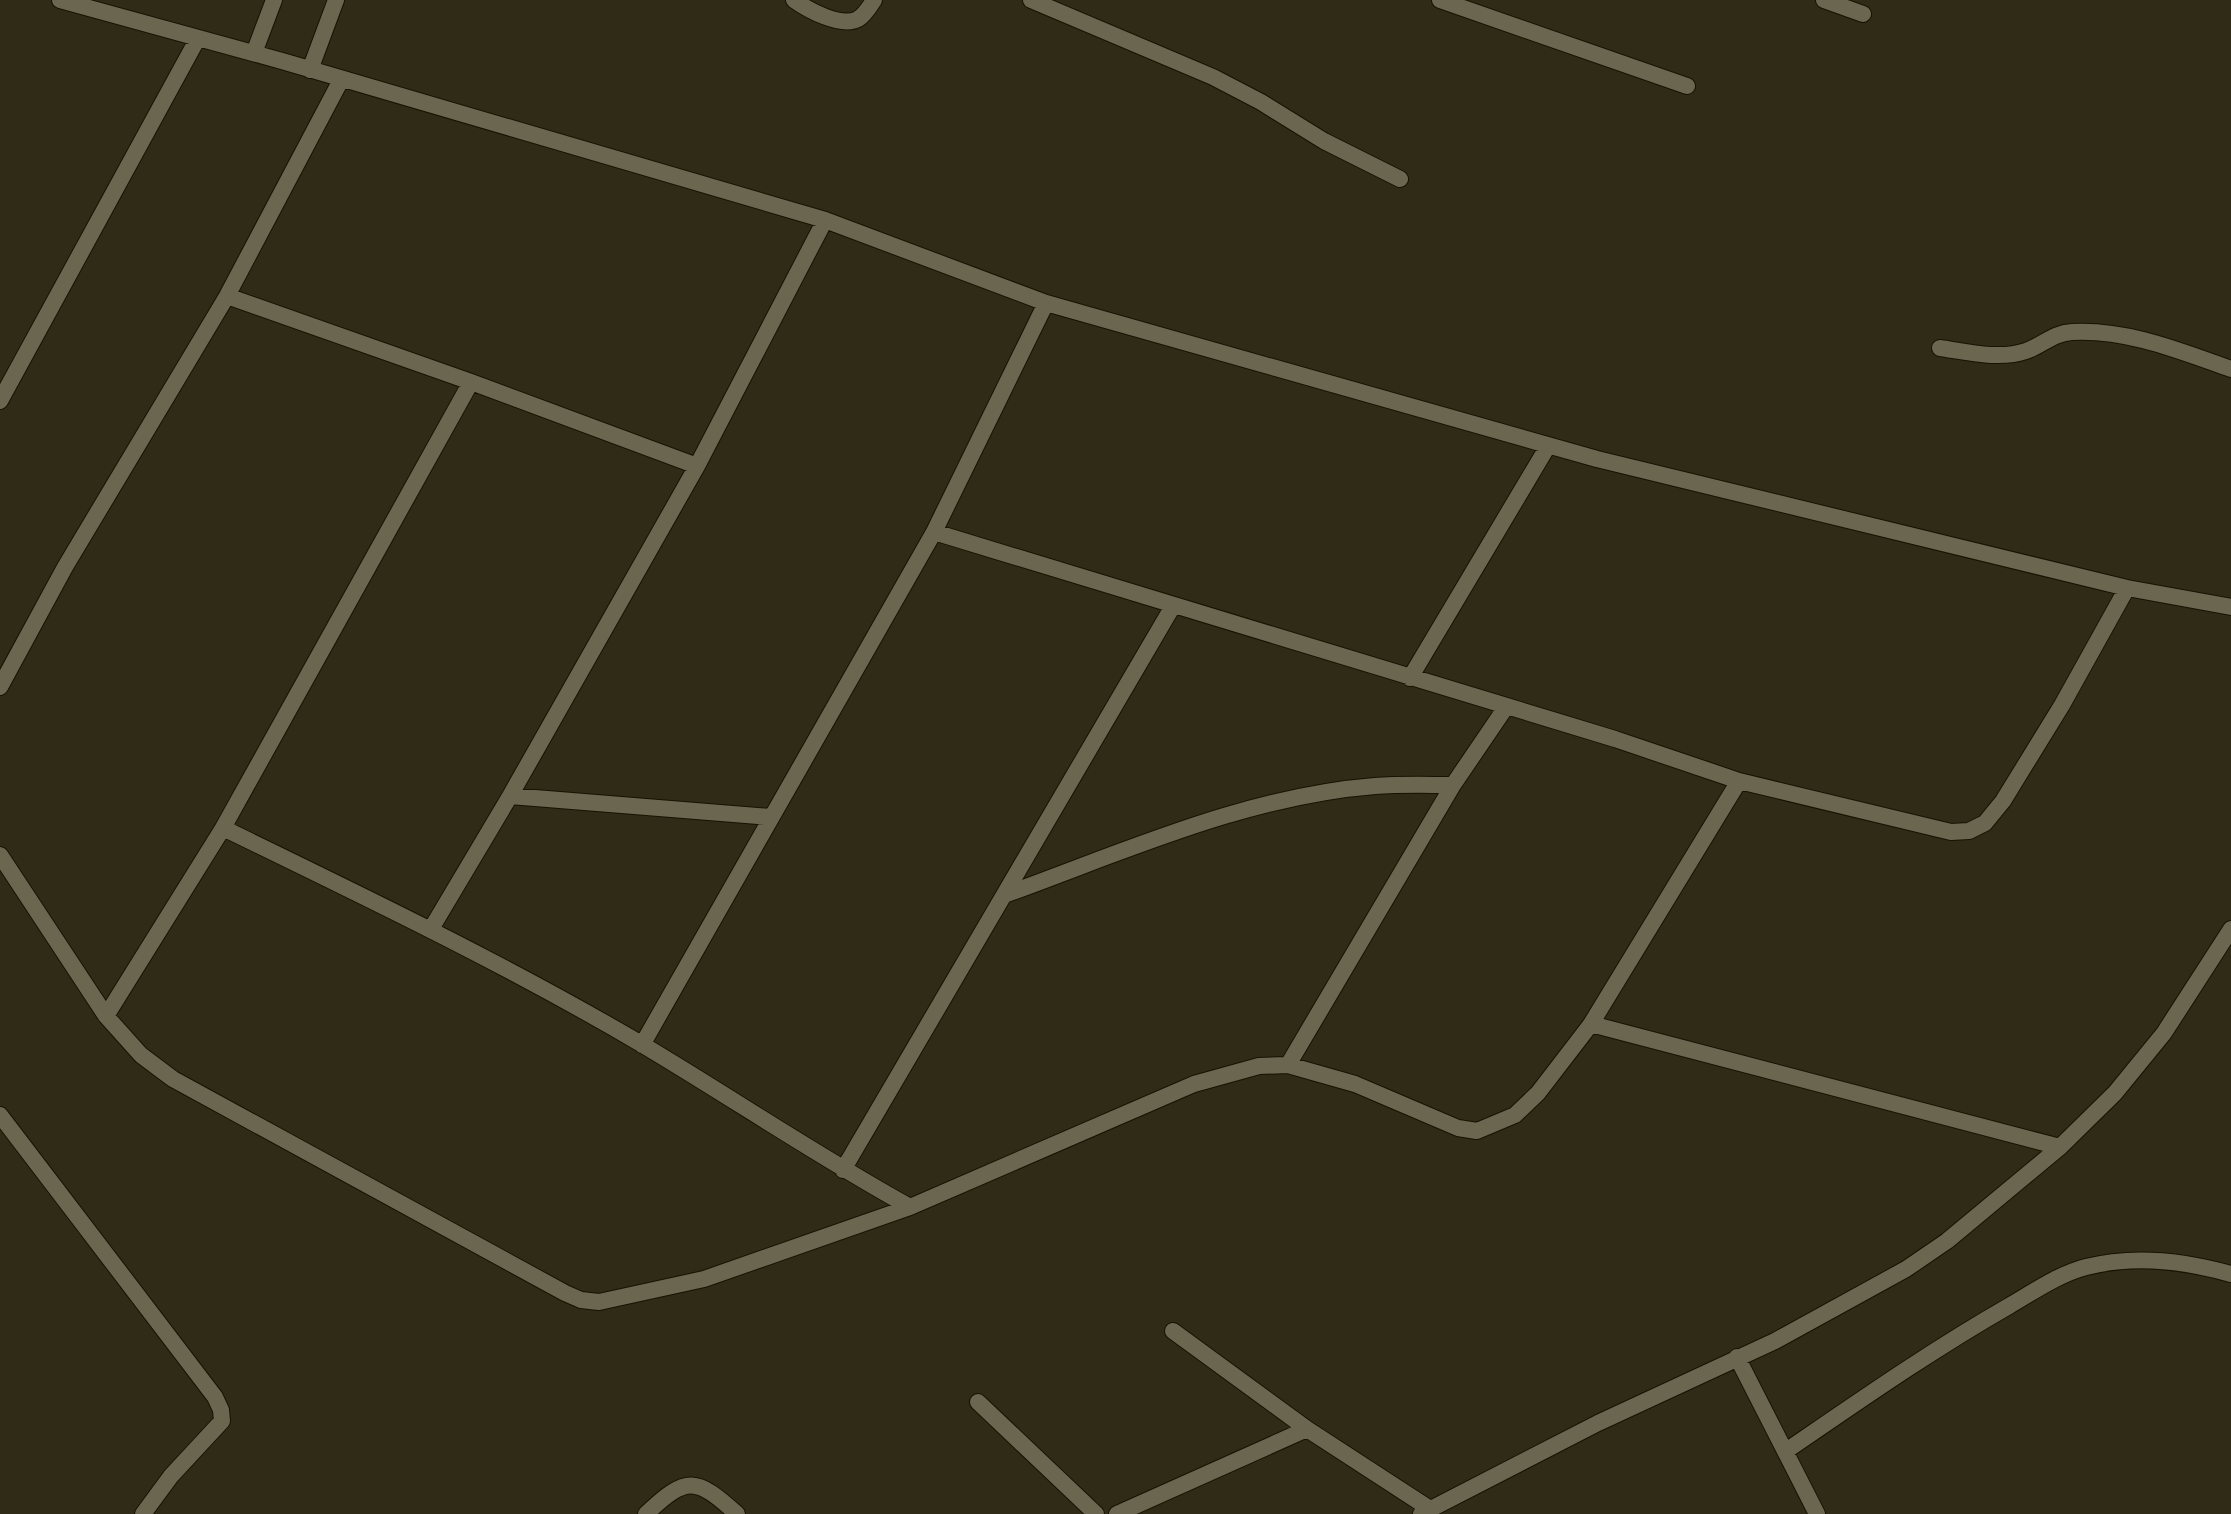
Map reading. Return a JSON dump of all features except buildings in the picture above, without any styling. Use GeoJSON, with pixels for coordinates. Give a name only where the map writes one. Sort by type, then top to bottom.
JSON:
{"type":"FeatureCollection","features":[{"type":"Feature","properties":{"kind":"street"},"geometry":{"type":"LineString","coordinates":[[60,0],[254,53],[825,219],[1046,303],[1548,446],[2127,588],[2231,607]]}},
{"type":"Feature","properties":{"kind":"street"},"geometry":{"type":"LineString","coordinates":[[254,53],[274,0]]}},
{"type":"Feature","properties":{"kind":"street"},"geometry":{"type":"LineString","coordinates":[[310,70],[336,0]]}},
{"type":"Feature","properties":{"kind":"street"},"geometry":{"type":"LineString","coordinates":[[794,0],[831,18],[849,21],[859,18],[874,0]]}},
{"type":"Feature","properties":{"kind":"street"},"geometry":{"type":"LineString","coordinates":[[1030,0],[1213,77],[1324,141],[1400,179]]}},
{"type":"Feature","properties":{"kind":"street"},"geometry":{"type":"LineString","coordinates":[[1440,0],[1687,86]]}},
{"type":"Feature","properties":{"kind":"street"},"geometry":{"type":"LineString","coordinates":[[1824,0],[1863,14]]}},
{"type":"Feature","properties":{"kind":"street"},"geometry":{"type":"LineString","coordinates":[[0,401],[198,38]]}},
{"type":"Feature","properties":{"kind":"street"},"geometry":{"type":"LineString","coordinates":[[0,687],[66,567],[227,296],[341,80]]}},
{"type":"Feature","properties":{"kind":"street"},"geometry":{"type":"LineString","coordinates":[[431,929],[510,796],[697,466],[825,219]]}},
{"type":"Feature","properties":{"kind":"street"},"geometry":{"type":"LineString","coordinates":[[227,296],[471,382],[697,466]]}},
{"type":"Feature","properties":{"kind":"street"},"geometry":{"type":"LineString","coordinates":[[642,1044],[934,532],[1046,303]]}},
{"type":"Feature","properties":{"kind":"street"},"geometry":{"type":"LineString","coordinates":[[1940,348],[2015,354],[2028,350],[2055,334],[2086,331],[2150,341],[2231,369]]}},
{"type":"Feature","properties":{"kind":"street"},"geometry":{"type":"LineString","coordinates":[[106,1017],[223,828],[471,382]]}},
{"type":"Feature","properties":{"kind":"street"},"geometry":{"type":"LineString","coordinates":[[1410,678],[1548,446]]}},
{"type":"Feature","properties":{"kind":"street"},"geometry":{"type":"LineString","coordinates":[[934,532],[1615,739],[1739,781],[1951,832],[1969,831],[1985,824],[2003,801],[2062,705],[2127,588]]}},
{"type":"Feature","properties":{"kind":"street"},"geometry":{"type":"LineString","coordinates":[[843,1170],[1007,894],[1173,606]]}},
{"type":"Feature","properties":{"kind":"street"},"geometry":{"type":"LineString","coordinates":[[1288,1065],[1453,785],[1506,707]]}},
{"type":"Feature","properties":{"kind":"street"},"geometry":{"type":"LineString","coordinates":[[0,855],[106,1017],[141,1055],[173,1079],[582,1300],[599,1302],[704,1279],[910,1207],[1194,1084],[1259,1066],[1288,1065],[1355,1084],[1458,1128],[1477,1131],[1515,1115],[1538,1093],[1591,1024],[1739,781]]}},
{"type":"Feature","properties":{"kind":"street"},"geometry":{"type":"LineString","coordinates":[[1007,894],[1233,813],[1375,786],[1453,785]]}},
{"type":"Feature","properties":{"kind":"street"},"geometry":{"type":"LineString","coordinates":[[510,796],[770,817]]}},
{"type":"Feature","properties":{"kind":"street"},"geometry":{"type":"LineString","coordinates":[[223,828],[431,929],[642,1044],[843,1170],[910,1207]]}},
{"type":"Feature","properties":{"kind":"street"},"geometry":{"type":"LineString","coordinates":[[1173,1331],[1425,1512],[1598,1423],[1737,1356],[1775,1341],[1906,1269],[1947,1241],[2060,1146],[2140,1064],[2231,929]]}},
{"type":"Feature","properties":{"kind":"street"},"geometry":{"type":"LineString","coordinates":[[1591,1024],[2060,1146]]}},
{"type":"Feature","properties":{"kind":"street"},"geometry":{"type":"LineString","coordinates":[[0,1115],[68,1208],[215,1397],[221,1410],[222,1421],[215,1431],[171,1476],[143,1514]]}},
{"type":"Feature","properties":{"kind":"street"},"geometry":{"type":"LineString","coordinates":[[1786,1451],[1978,1324],[2050,1282],[2085,1268],[2119,1262],[2166,1261],[2231,1274]]}},
{"type":"Feature","properties":{"kind":"street"},"geometry":{"type":"LineString","coordinates":[[1737,1356],[1817,1514]]}},
{"type":"Feature","properties":{"kind":"street"},"geometry":{"type":"LineString","coordinates":[[978,1402],[1096,1514]]}},
{"type":"Feature","properties":{"kind":"street"},"geometry":{"type":"LineString","coordinates":[[1117,1514],[1307,1428]]}},
{"type":"Feature","properties":{"kind":"street"},"geometry":{"type":"LineString","coordinates":[[646,1514],[669,1492],[685,1486],[699,1486],[715,1494],[737,1514]]}}]}
